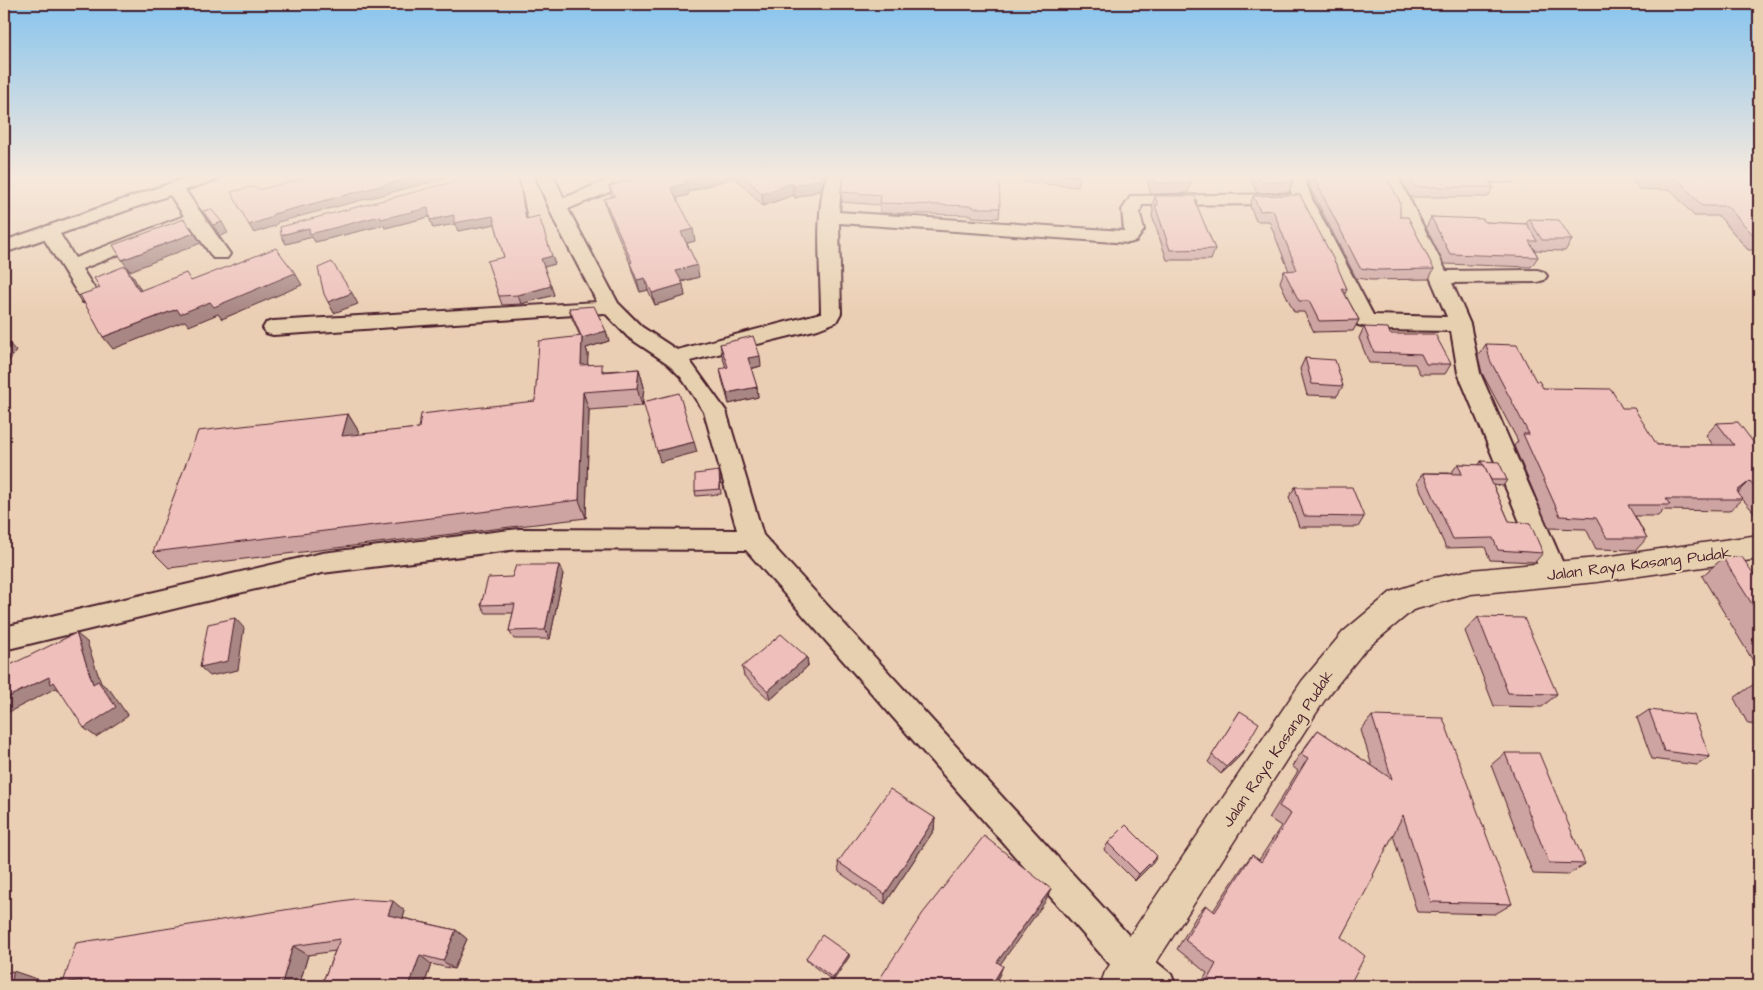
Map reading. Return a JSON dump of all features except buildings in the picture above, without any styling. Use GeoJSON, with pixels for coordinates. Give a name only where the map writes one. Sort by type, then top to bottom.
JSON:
{"type":"FeatureCollection","features":[{"type":"Feature","properties":{"kind":"street"},"geometry":{"type":"LineString","coordinates":[[4,247],[80,221]]}},
{"type":"Feature","properties":{"kind":"street"},"geometry":{"type":"LineString","coordinates":[[71,266],[188,221]]}},
{"type":"Feature","properties":{"kind":"street"},"geometry":{"type":"LineString","coordinates":[[196,221],[220,254]]}},
{"type":"Feature","properties":{"kind":"street"},"geometry":{"type":"LineString","coordinates":[[564,221],[610,307],[635,332],[674,358],[689,372],[715,411],[752,540],[1125,975],[1159,986]]}},
{"type":"Feature","properties":{"kind":"street"},"geometry":{"type":"LineString","coordinates":[[674,358],[818,322],[829,317],[831,313],[830,221]]}},
{"type":"Feature","properties":{"kind":"street"},"geometry":{"type":"LineString","coordinates":[[887,221],[1117,238],[1133,234],[1135,230],[1133,221]]}},
{"type":"Feature","properties":{"kind":"street"},"geometry":{"type":"LineString","coordinates":[[1314,221],[1360,314],[1365,320],[1378,323],[1460,324]]}},
{"type":"Feature","properties":{"kind":"street"},"geometry":{"type":"LineString","coordinates":[[1412,221],[1440,277],[1460,324],[1470,374],[1555,574]]}},
{"type":"Feature","properties":{"kind":"street"},"geometry":{"type":"LineString","coordinates":[[49,232],[90,297]]}},
{"type":"Feature","properties":{"kind":"street"},"geometry":{"type":"LineString","coordinates":[[1440,277],[1537,276]]}},
{"type":"Feature","properties":{"kind":"street"},"geometry":{"type":"LineString","coordinates":[[273,328],[610,307]]}},
{"type":"Feature","properties":{"kind":"street"},"geometry":{"type":"LineString","coordinates":[[4,639],[322,563],[519,539],[706,538],[752,540]]}},
{"type":"Feature","properties":{"kind":"street","name":"Jalan Raya Kasang Pudak"},"geometry":{"type":"LineString","coordinates":[[1125,975],[1313,691],[1354,641],[1402,601],[1434,590],[1471,582],[1722,554],[1759,547]]}}]}
